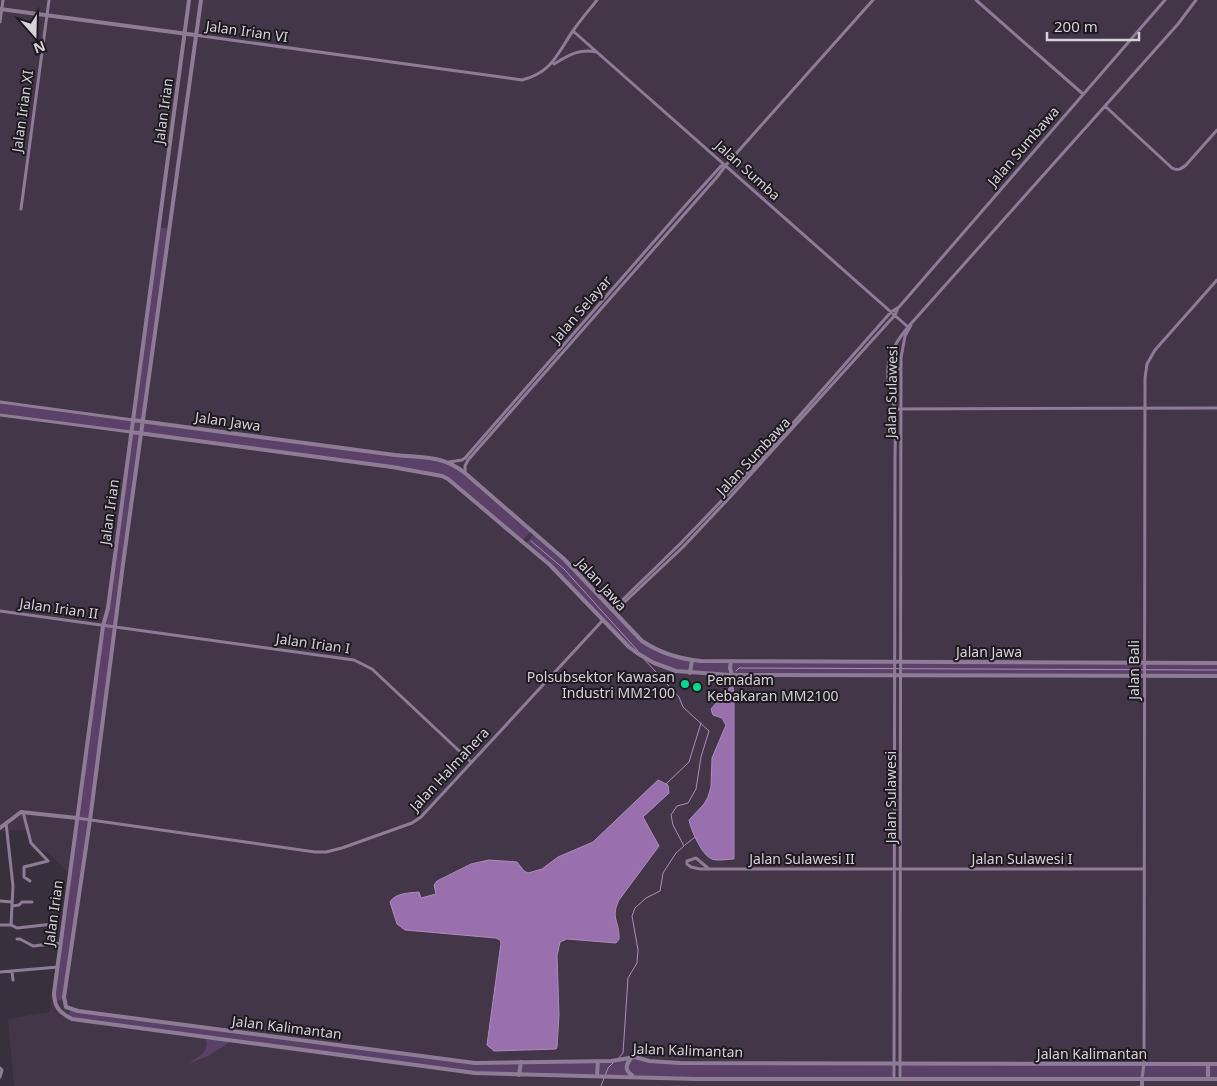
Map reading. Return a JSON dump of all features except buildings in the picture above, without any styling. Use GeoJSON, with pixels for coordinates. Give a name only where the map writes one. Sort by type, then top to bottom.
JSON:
{"type":"FeatureCollection","features":[{"type":"Feature","properties":{"kind":"street"},"geometry":{"type":"LineString","coordinates":[[0,22],[4,0]]}},
{"type":"Feature","properties":{"kind":"street","name":"Jalan Irian XI"},"geometry":{"type":"LineString","coordinates":[[21,209],[49,0]]}},
{"type":"Feature","properties":{"kind":"street","name":"Jalan Irian"},"geometry":{"type":"LineString","coordinates":[[54,998],[103,626],[108,608],[190,0]]}},
{"type":"Feature","properties":{"kind":"street","name":"Jalan Irian"},"geometry":{"type":"LineString","coordinates":[[64,998],[90,820],[200,0]]}},
{"type":"Feature","properties":{"kind":"street"},"geometry":{"type":"LineString","coordinates":[[551,66],[573,31],[597,0]]}},
{"type":"Feature","properties":{"kind":"street","name":"Jalan Selayar"},"geometry":{"type":"LineString","coordinates":[[450,462],[463,460],[475,449],[654,246],[721,166],[726,165],[873,0]]}},
{"type":"Feature","properties":{"kind":"street"},"geometry":{"type":"LineString","coordinates":[[976,0],[1083,94]]}},
{"type":"Feature","properties":{"kind":"street","name":"Jalan Sumbawa"},"geometry":{"type":"LineString","coordinates":[[784,436],[895,315],[899,307],[1165,0]]}},
{"type":"Feature","properties":{"kind":"street"},"geometry":{"type":"LineString","coordinates":[[912,323],[1106,106],[1178,24],[1196,0]]}},
{"type":"Feature","properties":{"kind":"street","name":"Jalan Irian VI"},"geometry":{"type":"LineString","coordinates":[[2,9],[522,80],[541,72],[576,52],[586,50],[598,52]]}},
{"type":"Feature","properties":{"kind":"street","name":"Jalan Sumba"},"geometry":{"type":"LineString","coordinates":[[573,31],[908,327]]}},
{"type":"Feature","properties":{"kind":"street"},"geometry":{"type":"LineString","coordinates":[[1106,106],[1176,170],[1186,165],[1217,130]]}},
{"type":"Feature","properties":{"kind":"street"},"geometry":{"type":"LineString","coordinates":[[159,227],[169,229]]}},
{"type":"Feature","properties":{"kind":"street","name":"Jalan Bali"},"geometry":{"type":"LineString","coordinates":[[1142,1086],[1144,1064],[1145,378],[1147,364],[1158,345],[1217,280]]}},
{"type":"Feature","properties":{"kind":"street","name":"Jalan Sumbawa"},"geometry":{"type":"LineString","coordinates":[[613,611],[683,547],[773,449],[891,312],[899,307]]}},
{"type":"Feature","properties":{"kind":"street","name":"Jalan Sulawesi"},"geometry":{"type":"LineString","coordinates":[[894,1079],[895,410],[888,363],[892,349],[912,323]]}},
{"type":"Feature","properties":{"kind":"street","name":"Jalan Sulawesi"},"geometry":{"type":"LineString","coordinates":[[900,1079],[901,370],[902,344],[912,323]]}},
{"type":"Feature","properties":{"kind":"street"},"geometry":{"type":"LineString","coordinates":[[888,371],[894,366],[901,370]]}},
{"type":"Feature","properties":{"kind":"street","name":"Jalan Jawa"},"geometry":{"type":"LineString","coordinates":[[0,402],[450,462],[564,560],[634,634],[649,645],[671,656],[692,660],[731,661],[1217,663]]}},
{"type":"Feature","properties":{"kind":"street"},"geometry":{"type":"LineString","coordinates":[[895,410],[1217,408]]}},
{"type":"Feature","properties":{"kind":"street","name":"Jalan Jawa"},"geometry":{"type":"LineString","coordinates":[[0,415],[411,470],[442,476],[448,479],[550,565],[629,647],[644,658],[666,668],[690,674],[1144,674],[1217,676]]}},
{"type":"Feature","properties":{"kind":"street"},"geometry":{"type":"LineString","coordinates":[[263,450],[266,438]]}},
{"type":"Feature","properties":{"kind":"street","name":"Jalan Selayar"},"geometry":{"type":"LineString","coordinates":[[465,473],[466,463],[475,449]]}},
{"type":"Feature","properties":{"kind":"street","name":"Jalan Irian II"},"geometry":{"type":"LineString","coordinates":[[0,611],[115,627]]}},
{"type":"Feature","properties":{"kind":"street","name":"Jalan Halmahera"},"geometry":{"type":"LineString","coordinates":[[77,818],[326,852],[342,848],[417,820],[603,620]]}},
{"type":"Feature","properties":{"kind":"street","name":"Jalan Irian I"},"geometry":{"type":"LineString","coordinates":[[115,627],[360,662],[372,669],[471,762]]}},
{"type":"Feature","properties":{"kind":"street"},"geometry":{"type":"LineString","coordinates":[[690,674],[692,660]]}},
{"type":"Feature","properties":{"kind":"street"},"geometry":{"type":"LineString","coordinates":[[731,661],[732,675]]}},
{"type":"Feature","properties":{"kind":"street"},"geometry":{"type":"LineString","coordinates":[[23,812],[31,843],[48,861],[24,868],[24,877],[30,881]]}},
{"type":"Feature","properties":{"kind":"street"},"geometry":{"type":"LineString","coordinates":[[0,828],[16,814],[23,812],[77,818]]}},
{"type":"Feature","properties":{"kind":"street"},"geometry":{"type":"LineString","coordinates":[[6,823],[13,886],[11,925]]}},
{"type":"Feature","properties":{"kind":"street","name":"Jalan Sulawesi II"},"geometry":{"type":"LineString","coordinates":[[708,869],[696,858],[687,861],[691,868],[700,870],[901,870]]}},
{"type":"Feature","properties":{"kind":"street","name":"Jalan Sulawesi I"},"geometry":{"type":"LineString","coordinates":[[901,870],[1144,869]]}},
{"type":"Feature","properties":{"kind":"street"},"geometry":{"type":"LineString","coordinates":[[0,900],[19,905],[22,902],[32,902]]}},
{"type":"Feature","properties":{"kind":"street"},"geometry":{"type":"LineString","coordinates":[[0,925],[11,925],[17,928],[53,924]]}},
{"type":"Feature","properties":{"kind":"street"},"geometry":{"type":"LineString","coordinates":[[16,939],[20,939],[33,946],[61,943]]}},
{"type":"Feature","properties":{"kind":"street"},"geometry":{"type":"LineString","coordinates":[[0,972],[58,967]]}},
{"type":"Feature","properties":{"kind":"street"},"geometry":{"type":"LineString","coordinates":[[12,972],[13,980]]}},
{"type":"Feature","properties":{"kind":"street"},"geometry":{"type":"LineString","coordinates":[[54,998],[58,1001],[64,998],[66,1007],[72,1010],[68,1013],[72,1019]]}},
{"type":"Feature","properties":{"kind":"street"},"geometry":{"type":"LineString","coordinates":[[54,998],[59,1011],[72,1019]]}},
{"type":"Feature","properties":{"kind":"street","name":"Jalan Kalimantan"},"geometry":{"type":"LineString","coordinates":[[72,1010],[475,1063],[611,1061],[638,1057],[659,1062],[680,1063],[1217,1064]]}},
{"type":"Feature","properties":{"kind":"street","name":"Jalan Kalimantan"},"geometry":{"type":"LineString","coordinates":[[72,1019],[475,1073],[696,1079],[1217,1079]]}},
{"type":"Feature","properties":{"kind":"street"},"geometry":{"type":"LineString","coordinates":[[304,1050],[306,1040]]}},
{"type":"Feature","properties":{"kind":"street"},"geometry":{"type":"LineString","coordinates":[[631,1058],[626,1068],[634,1076]]}},
{"type":"Feature","properties":{"kind":"street"},"geometry":{"type":"LineString","coordinates":[[598,1061],[600,1076]]}},
{"type":"Feature","properties":{"kind":"street"},"geometry":{"type":"LineString","coordinates":[[519,1075],[521,1062]]}},
{"type":"Feature","properties":{"kind":"street"},"geometry":{"type":"LineString","coordinates":[[1208,1064],[1208,1079]]}},
{"type":"Feature","properties":{"kind":"street"},"geometry":{"type":"LineString","coordinates":[[0,1068],[2,1070],[0,1077]]}},
{"type":"Feature","properties":{"kind":"shaded area"},"geometry":{"type":"Polygon","coordinates":[[[0,0],[1217,0],[1217,1086],[14,1086],[8,1019],[50,1012],[70,875],[48,852],[34,849],[28,830],[0,831],[0,0]]]}},
{"type":"Feature","properties":{"kind":"shaded area"},"geometry":{"type":"Polygon","coordinates":[[[159,227],[169,229],[143,421],[422,458],[454,465],[531,531],[522,541],[442,476],[141,433],[64,999],[57,1001],[54,998],[131,432],[0,415],[0,402],[133,420],[159,227]]]}},
{"type":"Feature","properties":{"kind":"shaded area"},"geometry":{"type":"Polygon","coordinates":[[[534,534],[578,574],[634,634],[656,650],[692,660],[894,662],[894,675],[732,675],[666,668],[629,647],[550,565],[526,544],[534,534]]]}},
{"type":"Feature","properties":{"kind":"shaded area"},"geometry":{"type":"Polygon","coordinates":[[[901,662],[1217,663],[1217,676],[901,676],[901,662]]]}},
{"type":"Feature","properties":{"kind":"shaded area"},"geometry":{"type":"Polygon","coordinates":[[[731,686],[733,687],[734,695],[734,859],[715,860],[710,858],[700,846],[689,820],[708,797],[711,787],[712,758],[726,725],[722,718],[713,715],[711,709],[731,686]]]}},
{"type":"Feature","properties":{"kind":"shaded area"},"geometry":{"type":"Polygon","coordinates":[[[658,780],[668,785],[669,793],[643,817],[659,846],[616,906],[615,916],[619,939],[616,943],[567,939],[560,942],[557,956],[559,1015],[556,1049],[494,1051],[487,1045],[500,940],[496,938],[405,930],[397,924],[390,902],[395,897],[407,893],[419,892],[421,898],[436,894],[434,885],[437,881],[471,864],[489,860],[517,862],[528,873],[542,869],[558,857],[593,842],[658,780]]]}},
{"type":"Feature","properties":{"kind":"shaded area"},"geometry":{"type":"Polygon","coordinates":[[[70,1010],[475,1063],[611,1061],[635,1057],[649,1061],[894,1064],[894,1079],[475,1073],[232,1041],[208,1056],[188,1064],[205,1050],[207,1046],[204,1037],[72,1019],[68,1015],[70,1010]]]}},
{"type":"Feature","properties":{"kind":"shaded area"},"geometry":{"type":"Polygon","coordinates":[[[900,1064],[1217,1064],[1217,1079],[900,1079],[900,1064]]]}},
{"type":"Feature","properties":{"kind":"waterway"},"geometry":{"type":"LineString","coordinates":[[531,541],[564,569],[638,651]]}},
{"type":"Feature","properties":{"kind":"waterway"},"geometry":{"type":"LineString","coordinates":[[618,1059],[623,1053],[628,978],[637,963],[638,950],[632,916],[635,908],[646,898],[660,891],[663,873],[676,853],[684,846],[673,825],[671,815],[677,806],[688,803],[696,789],[701,757],[709,731],[683,707],[679,697],[643,658]]}},
{"type":"Feature","properties":{"kind":"waterway"},"geometry":{"type":"LineString","coordinates":[[736,671],[739,668],[1217,670]]}},
{"type":"Feature","properties":{"kind":"waterway"},"geometry":{"type":"LineString","coordinates":[[731,686],[734,678]]}},
{"type":"Feature","properties":{"kind":"waterway"},"geometry":{"type":"LineString","coordinates":[[666,784],[689,762],[701,723]]}},
{"type":"Feature","properties":{"kind":"waterway"},"geometry":{"type":"LineString","coordinates":[[685,845],[695,837]]}},
{"type":"Feature","properties":{"kind":"waterway"},"geometry":{"type":"LineString","coordinates":[[601,1086],[608,1068],[615,1061]]}},
{"type":"Feature","properties":{"kind":"place","name":"Polsubsektor Kawasan Industri MM2100"},"geometry":{"type":"Point","coordinates":[685,684]}},
{"type":"Feature","properties":{"kind":"place","name":"Pemadam Kebakaran MM2100"},"geometry":{"type":"Point","coordinates":[697,687]}}]}
